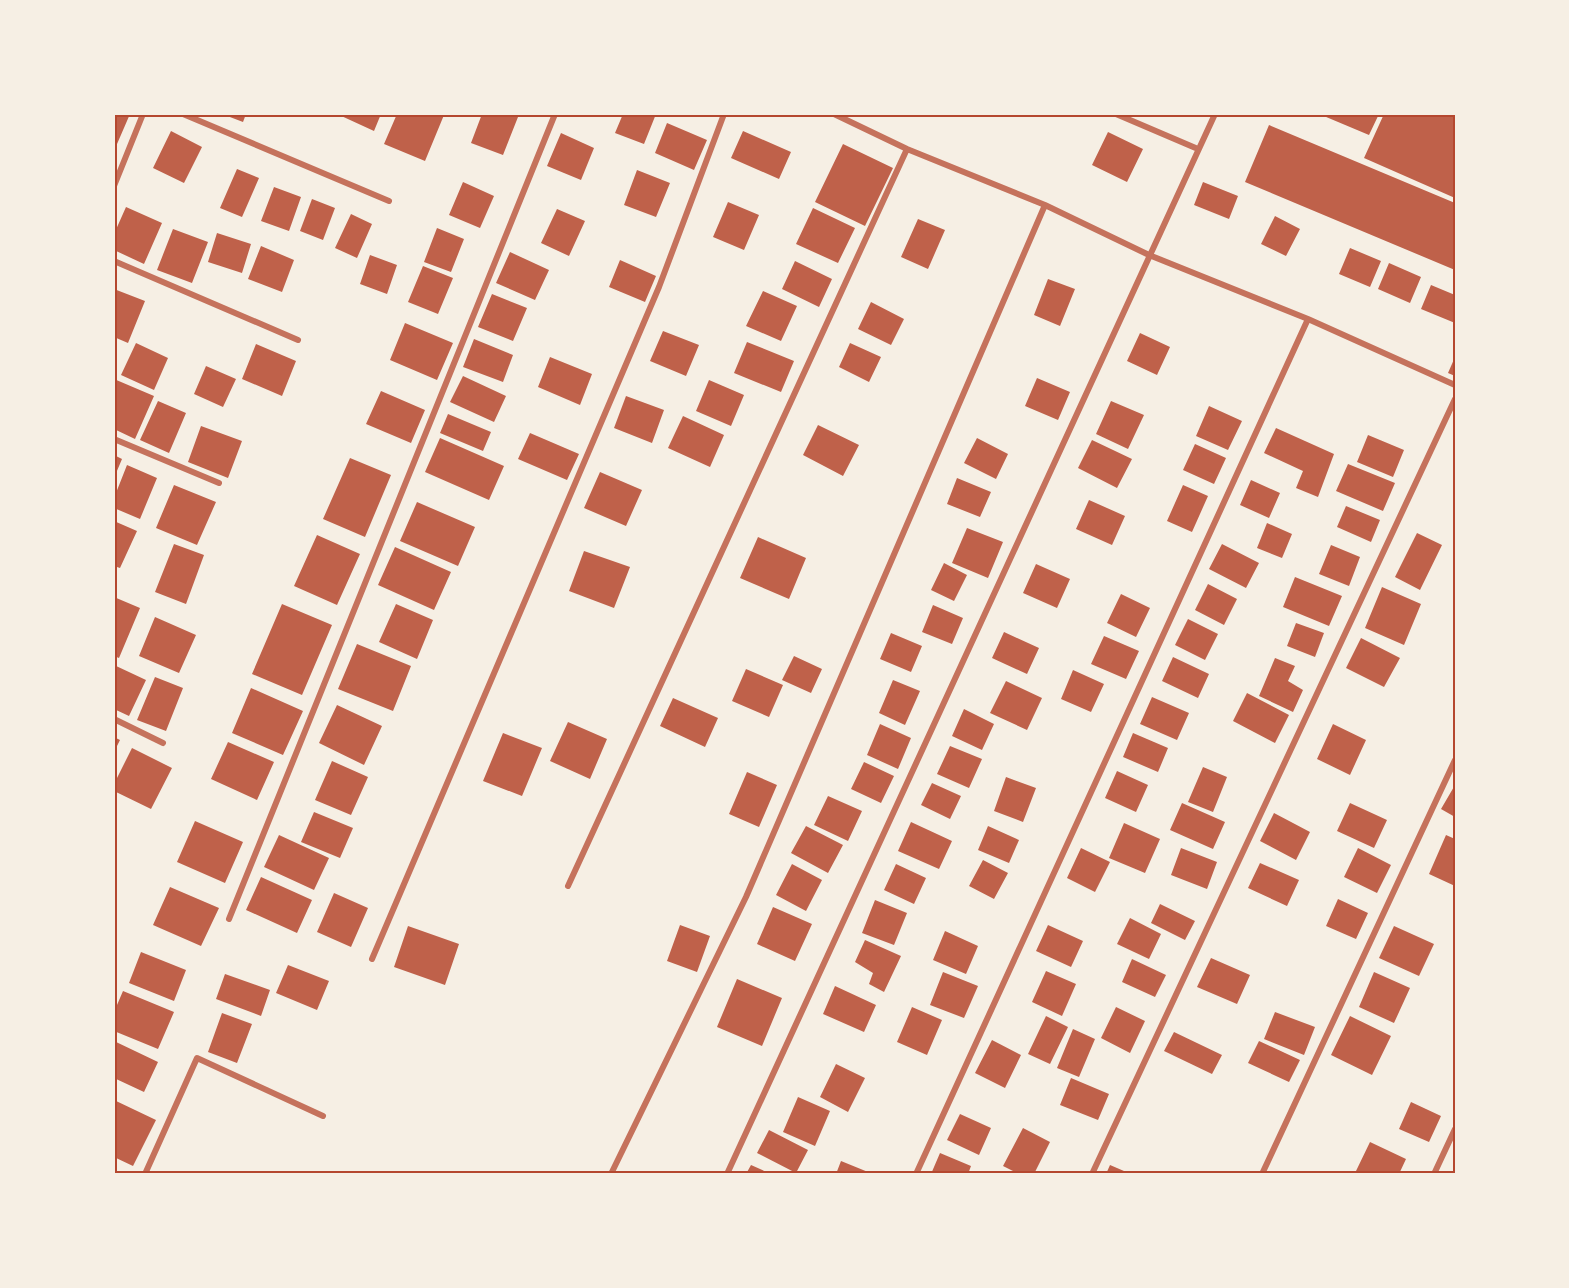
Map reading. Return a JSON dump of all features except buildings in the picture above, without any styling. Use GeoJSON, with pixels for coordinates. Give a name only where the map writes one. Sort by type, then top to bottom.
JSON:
{"type":"FeatureCollection","features":[{"type":"Feature","properties":{"kind":"street"},"geometry":{"type":"LineString","coordinates":[[114,186],[143,114]]}},
{"type":"Feature","properties":{"kind":"street"},"geometry":{"type":"LineString","coordinates":[[183,114],[389,201]]}},
{"type":"Feature","properties":{"kind":"street"},"geometry":{"type":"LineString","coordinates":[[229,919],[555,114]]}},
{"type":"Feature","properties":{"kind":"street"},"geometry":{"type":"LineString","coordinates":[[372,959],[659,287],[724,114]]}},
{"type":"Feature","properties":{"kind":"street"},"geometry":{"type":"LineString","coordinates":[[834,114],[907,149],[1045,205],[1149,255],[1308,319],[1455,385]]}},
{"type":"Feature","properties":{"kind":"street"},"geometry":{"type":"LineString","coordinates":[[1116,114],[1198,149]]}},
{"type":"Feature","properties":{"kind":"street"},"geometry":{"type":"LineString","coordinates":[[727,1174],[1215,114]]}},
{"type":"Feature","properties":{"kind":"street"},"geometry":{"type":"LineString","coordinates":[[568,886],[907,149]]}},
{"type":"Feature","properties":{"kind":"street"},"geometry":{"type":"LineString","coordinates":[[611,1174],[746,897],[1045,205]]}},
{"type":"Feature","properties":{"kind":"street"},"geometry":{"type":"LineString","coordinates":[[114,261],[298,340]]}},
{"type":"Feature","properties":{"kind":"street"},"geometry":{"type":"LineString","coordinates":[[916,1174],[1308,319]]}},
{"type":"Feature","properties":{"kind":"street"},"geometry":{"type":"LineString","coordinates":[[1092,1174],[1455,399]]}},
{"type":"Feature","properties":{"kind":"street"},"geometry":{"type":"LineString","coordinates":[[114,439],[219,483]]}},
{"type":"Feature","properties":{"kind":"street"},"geometry":{"type":"LineString","coordinates":[[114,719],[164,743]]}},
{"type":"Feature","properties":{"kind":"street"},"geometry":{"type":"LineString","coordinates":[[1262,1174],[1455,760]]}},
{"type":"Feature","properties":{"kind":"street"},"geometry":{"type":"LineString","coordinates":[[145,1174],[197,1058],[323,1116]]}},
{"type":"Feature","properties":{"kind":"street"},"geometry":{"type":"LineString","coordinates":[[1434,1174],[1455,1129]]}}]}
